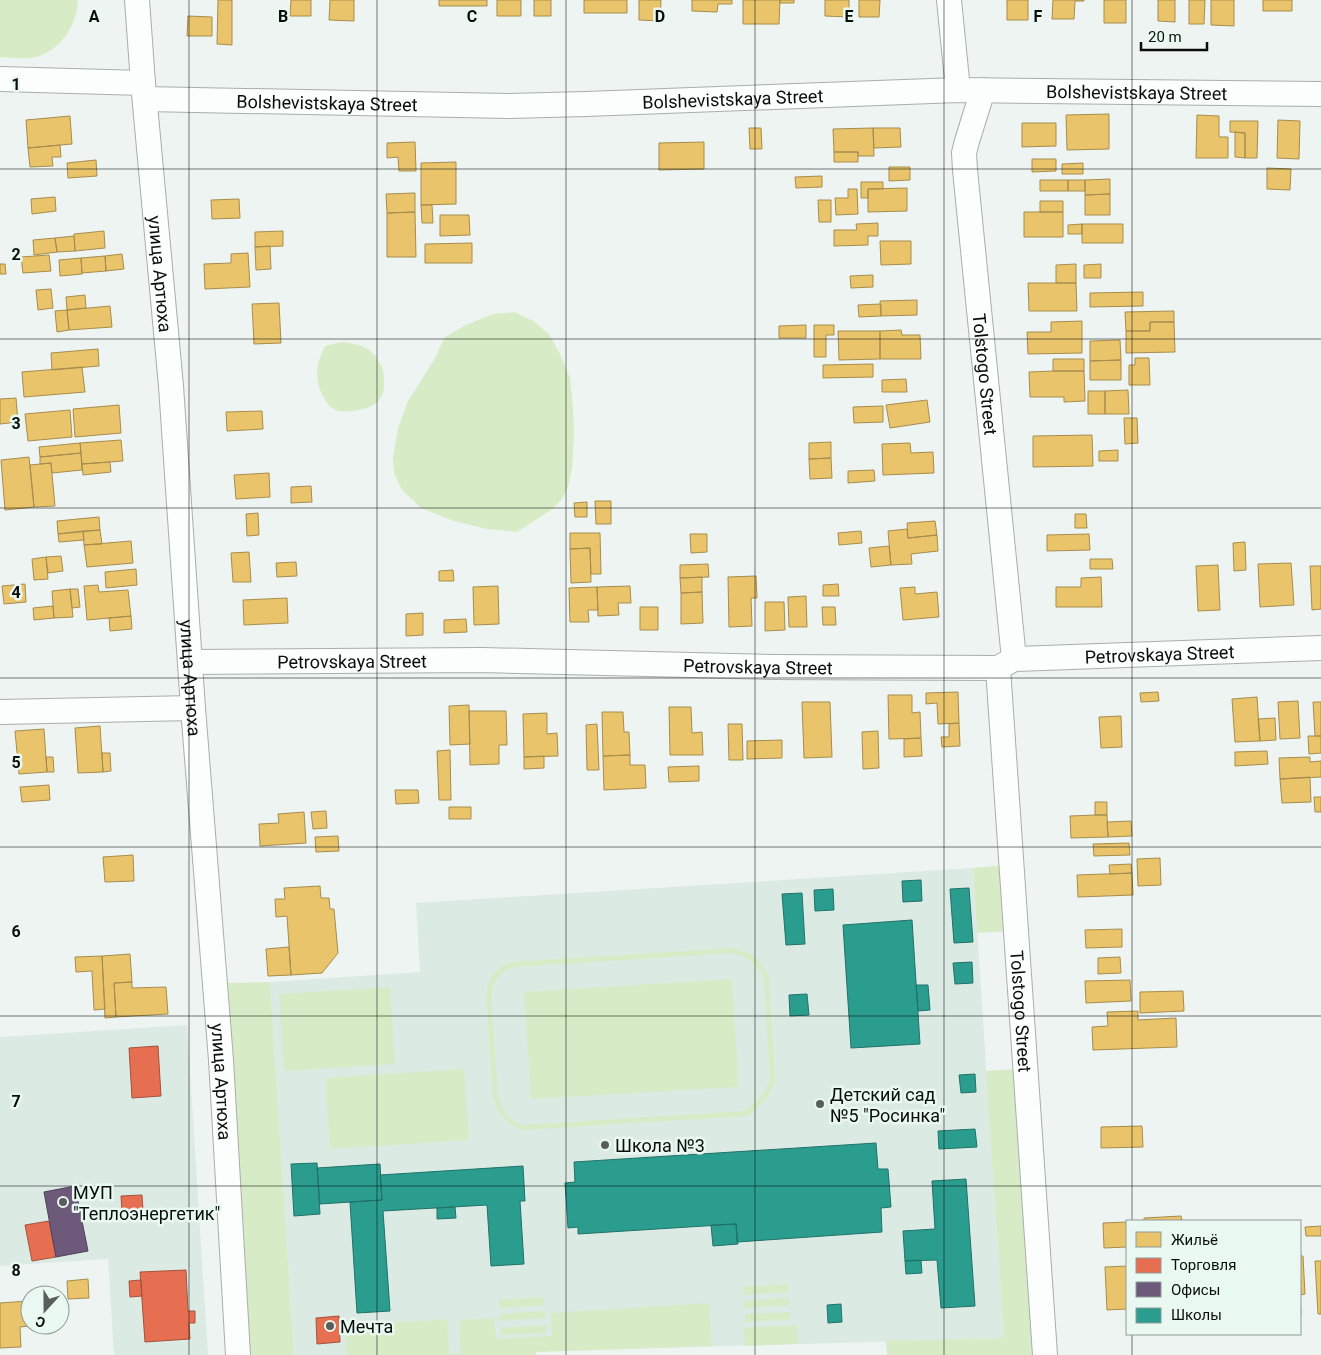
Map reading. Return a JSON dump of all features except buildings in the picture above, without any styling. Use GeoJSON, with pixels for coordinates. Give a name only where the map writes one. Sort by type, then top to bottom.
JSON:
{"type":"FeatureCollection","features":[{"type":"Feature","properties":{"kind":"street","name":"улица Артюха"},"geometry":{"type":"LineString","coordinates":[[137,0],[171,386],[193,708],[221,1060],[238,1355]]}},
{"type":"Feature","properties":{"kind":"street"},"geometry":{"type":"LineString","coordinates":[[950,0],[958,90]]}},
{"type":"Feature","properties":{"kind":"street","name":"Bolshevistskaya Street"},"geometry":{"type":"LineString","coordinates":[[0,79],[144,91],[509,106],[958,90],[1321,94]]}},
{"type":"Feature","properties":{"kind":"street","name":"Tolstogo Street"},"geometry":{"type":"LineString","coordinates":[[983,90],[964,153],[1006,664],[1045,1355]]}},
{"type":"Feature","properties":{"kind":"street","name":"Petrovskaya Street"},"geometry":{"type":"LineString","coordinates":[[190,662],[482,660],[772,667],[1006,664],[1321,648]]}},
{"type":"Feature","properties":{"kind":"street"},"geometry":{"type":"LineString","coordinates":[[0,712],[193,708]]}},
{"type":"Feature","properties":{"kind":"shaded area","name":"Школа №3"},"geometry":{"type":"Polygon","coordinates":[[[973,868],[1004,1338],[427,1355],[294,1355],[270,982],[420,972],[416,903],[973,868]]]}},
{"type":"Feature","properties":{"kind":"shaded area"},"geometry":{"type":"Polygon","coordinates":[[[187,1025],[208,1355],[114,1355],[108,1259],[0,1266],[0,1037],[187,1025]]]}},
{"type":"Feature","properties":{"kind":"green space"},"geometry":{"type":"Polygon","coordinates":[[[0,0],[78,0],[74,20],[64,38],[50,51],[31,58],[23,58],[0,57],[0,0]]]}},
{"type":"Feature","properties":{"kind":"green space"},"geometry":{"type":"Polygon","coordinates":[[[515,312],[533,321],[549,334],[561,356],[570,378],[574,436],[572,468],[568,487],[562,499],[551,510],[517,532],[487,529],[454,521],[421,508],[402,490],[394,473],[393,457],[398,428],[408,401],[434,360],[445,337],[466,325],[493,314],[515,312]]]}},
{"type":"Feature","properties":{"kind":"green space"},"geometry":{"type":"Polygon","coordinates":[[[342,342],[366,348],[378,360],[384,372],[382,395],[376,404],[365,409],[338,411],[333,409],[325,400],[319,387],[317,371],[325,346],[342,342]]]}},
{"type":"Feature","properties":{"kind":"green space"},"geometry":{"type":"Polygon","coordinates":[[[1005,865],[1009,931],[977,933],[973,868],[1005,865]]]}},
{"type":"Feature","properties":{"kind":"green space"},"geometry":{"type":"Polygon","coordinates":[[[735,948],[752,955],[759,961],[769,977],[775,1080],[768,1097],[746,1116],[523,1130],[517,1128],[504,1118],[497,1109],[493,1098],[486,994],[489,982],[497,970],[511,962],[735,948]],[[734,953],[513,967],[504,971],[495,981],[491,995],[498,1097],[504,1111],[510,1118],[523,1125],[744,1111],[749,1108],[763,1094],[770,1079],[764,978],[756,965],[734,953]]]}},
{"type":"Feature","properties":{"kind":"green space"},"geometry":{"type":"Polygon","coordinates":[[[732,979],[739,1087],[531,1099],[524,992],[732,979]]]}},
{"type":"Feature","properties":{"kind":"green space"},"geometry":{"type":"Polygon","coordinates":[[[270,982],[294,1355],[250,1355],[228,983],[270,982]]]}},
{"type":"Feature","properties":{"kind":"green space"},"geometry":{"type":"Polygon","coordinates":[[[390,987],[395,1064],[284,1071],[279,994],[390,987]]]}},
{"type":"Feature","properties":{"kind":"green space"},"geometry":{"type":"Polygon","coordinates":[[[464,1069],[469,1140],[330,1149],[325,1078],[464,1069]]]}},
{"type":"Feature","properties":{"kind":"green space"},"geometry":{"type":"Polygon","coordinates":[[[1018,1069],[1036,1355],[887,1355],[886,1341],[1004,1338],[986,1071],[1018,1069]]]}},
{"type":"Feature","properties":{"kind":"green space"},"geometry":{"type":"Polygon","coordinates":[[[788,1284],[789,1292],[744,1295],[743,1287],[788,1284]]]}},
{"type":"Feature","properties":{"kind":"green space"},"geometry":{"type":"Polygon","coordinates":[[[544,1297],[544,1305],[499,1308],[499,1300],[544,1297]]]}},
{"type":"Feature","properties":{"kind":"green space"},"geometry":{"type":"Polygon","coordinates":[[[789,1298],[790,1305],[744,1308],[744,1301],[789,1298]]]}},
{"type":"Feature","properties":{"kind":"green space"},"geometry":{"type":"Polygon","coordinates":[[[709,1303],[712,1346],[536,1352],[536,1355],[347,1355],[345,1326],[447,1319],[449,1354],[461,1354],[459,1320],[494,1318],[496,1339],[552,1336],[550,1313],[709,1303]]]}},
{"type":"Feature","properties":{"kind":"green space"},"geometry":{"type":"Polygon","coordinates":[[[545,1311],[545,1318],[500,1321],[500,1314],[545,1311]]]}},
{"type":"Feature","properties":{"kind":"green space"},"geometry":{"type":"Polygon","coordinates":[[[790,1312],[791,1319],[745,1322],[745,1314],[790,1312]]]}},
{"type":"Feature","properties":{"kind":"green space"},"geometry":{"type":"Polygon","coordinates":[[[546,1325],[546,1333],[501,1335],[501,1328],[546,1325]]]}},
{"type":"Feature","properties":{"kind":"green space"},"geometry":{"type":"Polygon","coordinates":[[[797,1325],[798,1344],[745,1346],[744,1328],[797,1325]]]}},
{"type":"Feature","properties":{"kind":"place","name":"Детский сад №5 \"Росинка\""},"geometry":{"type":"Point","coordinates":[820,1104]}},
{"type":"Feature","properties":{"kind":"place","name":"Школа №3"},"geometry":{"type":"Point","coordinates":[605,1145]}},
{"type":"Feature","properties":{"kind":"place","name":"МУП \"Теплоэнергетик\""},"geometry":{"type":"Point","coordinates":[63,1202]}},
{"type":"Feature","properties":{"kind":"place","name":"Мечта"},"geometry":{"type":"Point","coordinates":[330,1326]}}]}
